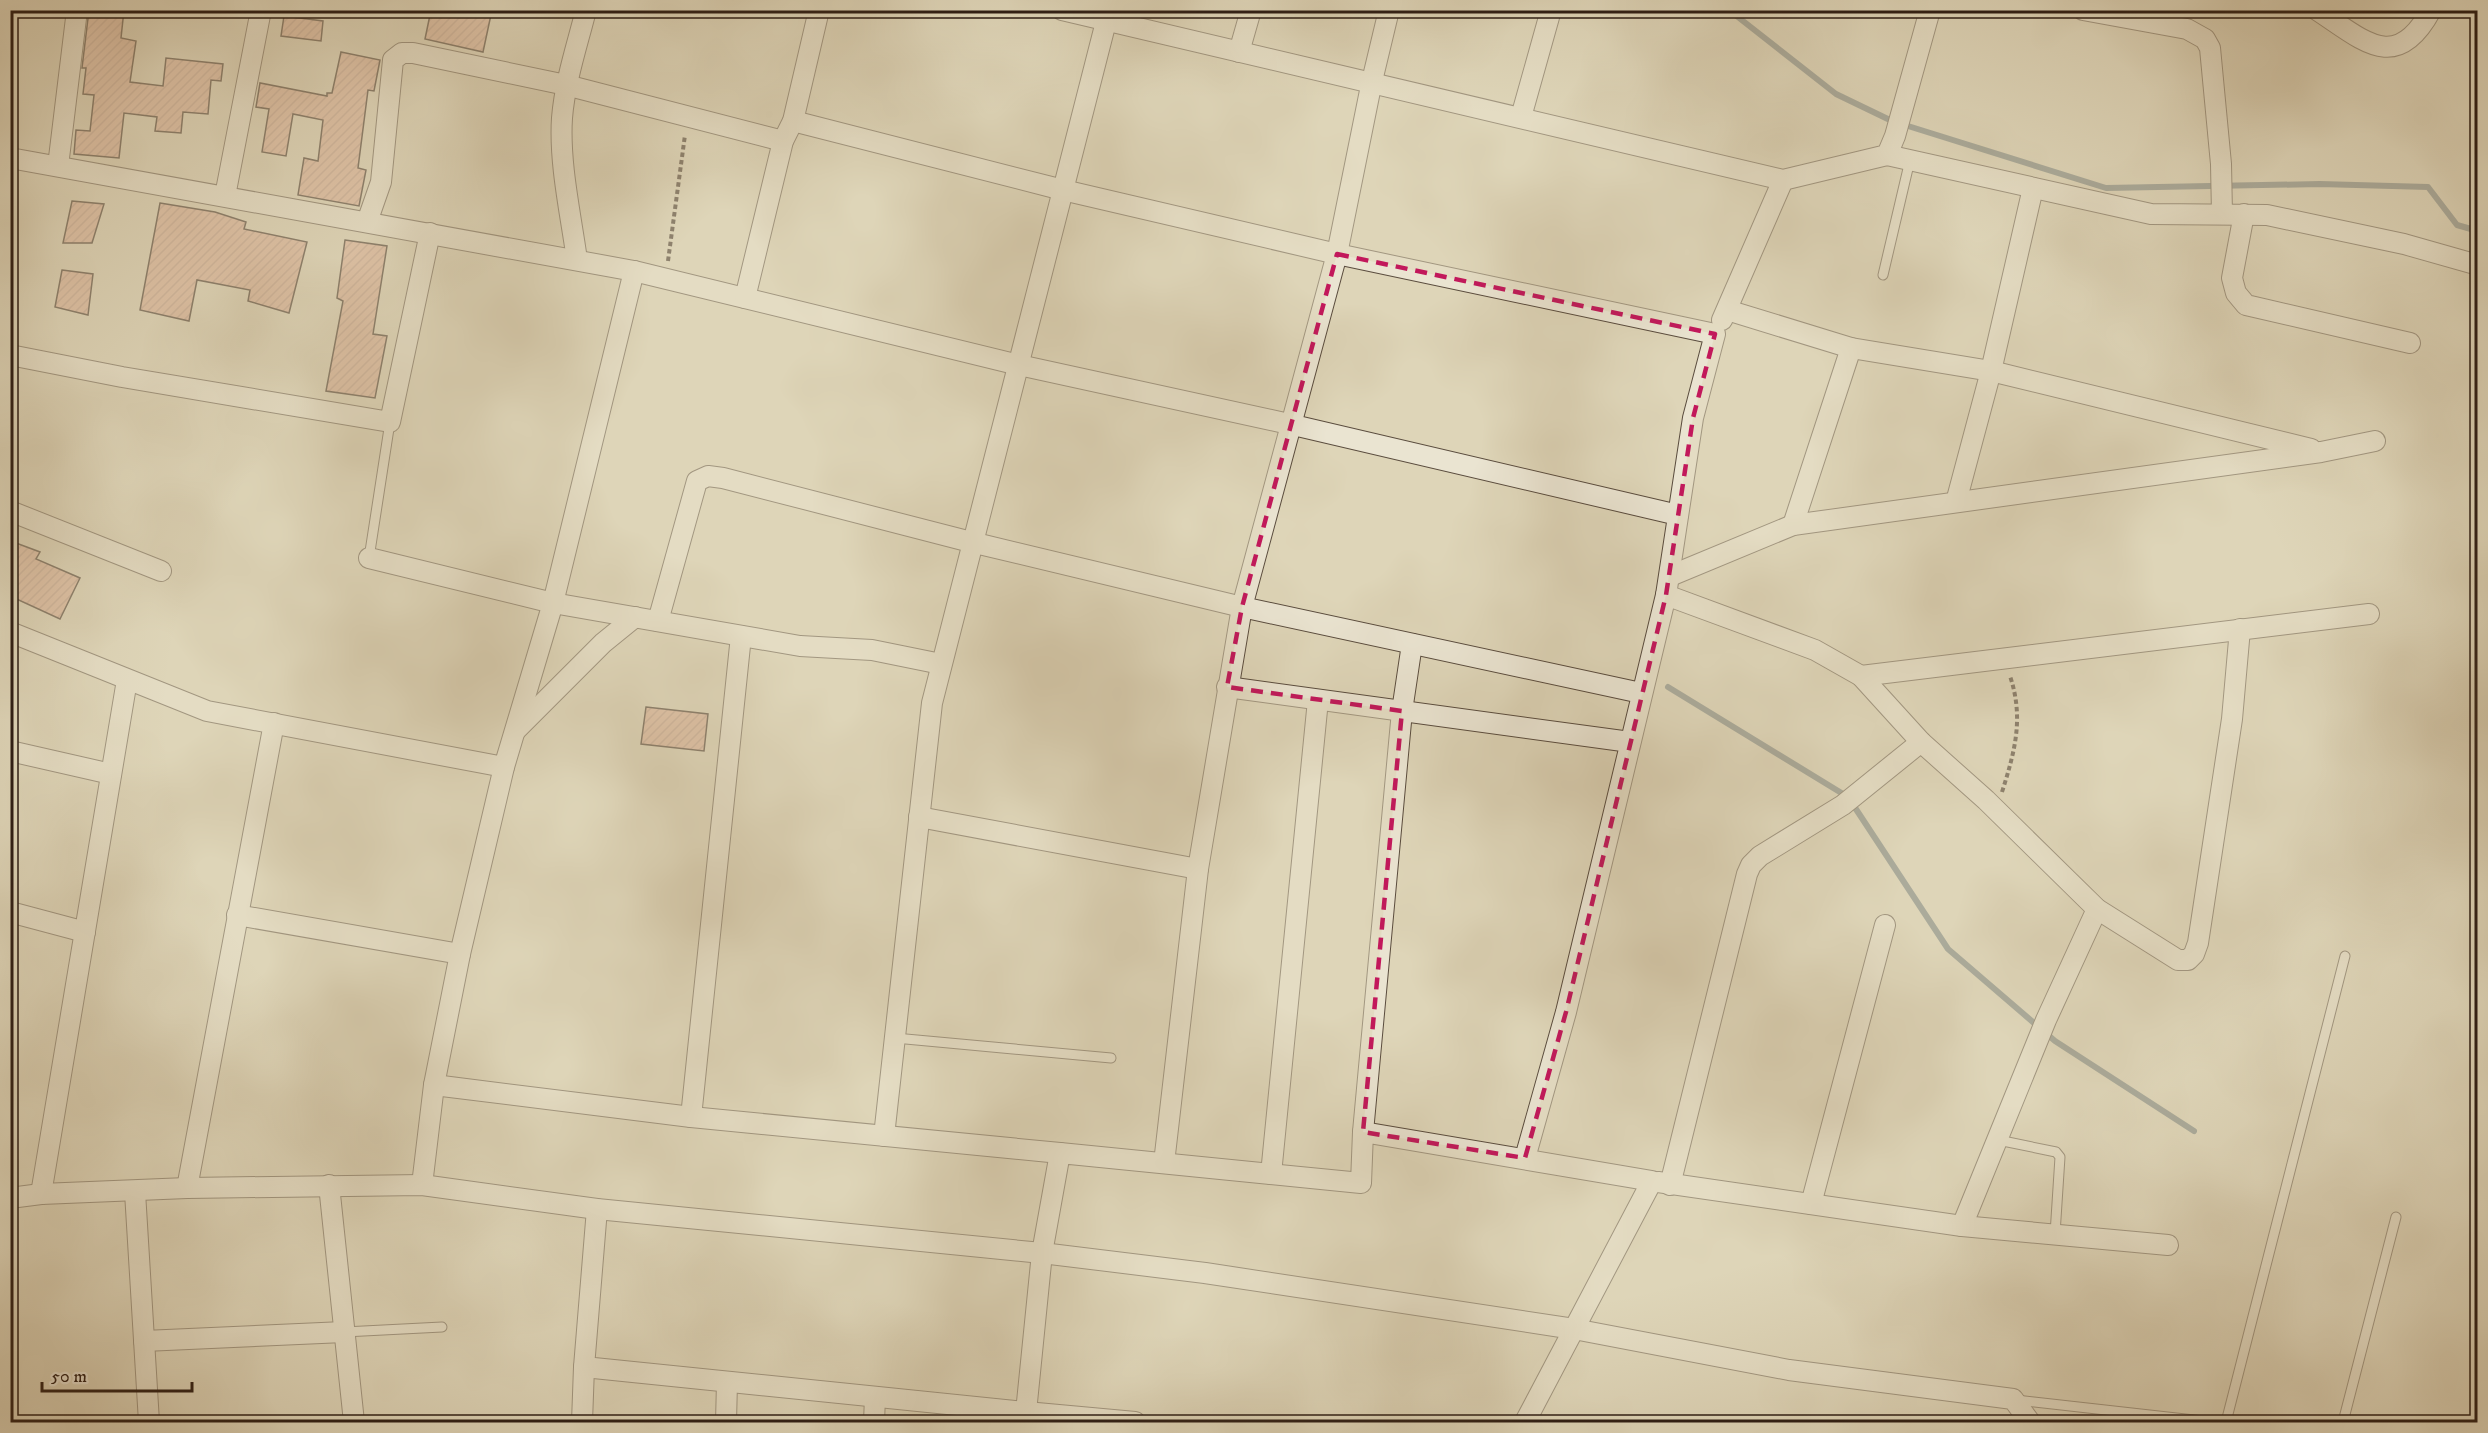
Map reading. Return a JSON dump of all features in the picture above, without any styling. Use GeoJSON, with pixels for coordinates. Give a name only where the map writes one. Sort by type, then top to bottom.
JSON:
{"type":"FeatureCollection","features":[{"type":"Feature","properties":{"kind":"street"},"geometry":{"type":"LineString","coordinates":[[58,166],[77,10]]}},
{"type":"Feature","properties":{"kind":"street"},"geometry":{"type":"LineString","coordinates":[[225,196],[261,10]]}},
{"type":"Feature","properties":{"kind":"street"},"geometry":{"type":"LineString","coordinates":[[577,261],[562,121],[566,85],[586,10]]}},
{"type":"Feature","properties":{"kind":"street"},"geometry":{"type":"LineString","coordinates":[[745,298],[783,141],[793,121],[819,10]]}},
{"type":"Feature","properties":{"kind":"street"},"geometry":{"type":"LineString","coordinates":[[1062,10],[1107,16],[1239,52],[1371,81],[1783,180],[1887,155],[2151,214],[2244,213],[2267,216],[2404,244],[2478,265]]}},
{"type":"Feature","properties":{"kind":"street"},"geometry":{"type":"LineString","coordinates":[[1239,52],[1251,10]]}},
{"type":"Feature","properties":{"kind":"street"},"geometry":{"type":"LineString","coordinates":[[1164,1163],[1198,869],[1242,607],[1289,424],[1337,254],[1371,81],[1389,10]]}},
{"type":"Feature","properties":{"kind":"street"},"geometry":{"type":"LineString","coordinates":[[1521,117],[1551,10]]}},
{"type":"Feature","properties":{"kind":"street"},"geometry":{"type":"LineString","coordinates":[[1887,155],[1895,136],[1930,10]]}},
{"type":"Feature","properties":{"kind":"street"},"geometry":{"type":"LineString","coordinates":[[2083,10],[2187,28],[2205,39],[2210,48],[2221,164],[2222,214]]}},
{"type":"Feature","properties":{"kind":"street"},"geometry":{"type":"LineString","coordinates":[[2326,13],[2361,38],[2387,47],[2401,46],[2414,36],[2431,10]]}},
{"type":"Feature","properties":{"kind":"street"},"geometry":{"type":"LineString","coordinates":[[884,1136],[932,704],[971,542],[1019,365],[1107,16]]}},
{"type":"Feature","properties":{"kind":"street"},"geometry":{"type":"LineString","coordinates":[[367,222],[381,182],[393,60],[402,53],[413,53],[566,85],[783,141]]}},
{"type":"Feature","properties":{"kind":"street"},"geometry":{"type":"LineString","coordinates":[[793,121],[1064,190],[1337,254],[1715,334]]}},
{"type":"Feature","properties":{"kind":"street"},"geometry":{"type":"LineString","coordinates":[[10,158],[634,271],[1019,365],[1289,424],[1678,515]]}},
{"type":"Feature","properties":{"kind":"street"},"geometry":{"type":"LineString","coordinates":[[1525,1158],[1566,1011],[1668,586],[1693,418],[1715,334],[1783,180]]}},
{"type":"Feature","properties":{"kind":"street"},"geometry":{"type":"LineString","coordinates":[[1956,502],[1991,371],[2033,188]]}},
{"type":"Feature","properties":{"kind":"street"},"geometry":{"type":"LineString","coordinates":[[2244,213],[2232,278],[2236,293],[2246,305],[2410,343]]}},
{"type":"Feature","properties":{"kind":"street"},"geometry":{"type":"LineString","coordinates":[[10,355],[122,377],[390,422],[430,233]]}},
{"type":"Feature","properties":{"kind":"street"},"geometry":{"type":"LineString","coordinates":[[422,1185],[434,1085],[460,954],[504,767],[553,603],[634,271]]}},
{"type":"Feature","properties":{"kind":"street"},"geometry":{"type":"LineString","coordinates":[[1727,310],[1851,348],[1991,371],[2321,452]]}},
{"type":"Feature","properties":{"kind":"street"},"geometry":{"type":"LineString","coordinates":[[1793,525],[1851,348]]}},
{"type":"Feature","properties":{"kind":"street"},"geometry":{"type":"LineString","coordinates":[[1668,586],[1793,525],[2321,452],[2375,441]]}},
{"type":"Feature","properties":{"kind":"street"},"geometry":{"type":"LineString","coordinates":[[658,621],[697,481],[701,477],[708,476],[1242,607],[1641,693]]}},
{"type":"Feature","properties":{"kind":"street"},"geometry":{"type":"LineString","coordinates":[[10,511],[161,571]]}},
{"type":"Feature","properties":{"kind":"street"},"geometry":{"type":"LineString","coordinates":[[369,558],[553,603],[801,646],[872,650],[941,664]]}},
{"type":"Feature","properties":{"kind":"street"},"geometry":{"type":"LineString","coordinates":[[1668,586],[1815,650],[1861,676],[1921,742],[1996,810],[2097,909],[2178,960],[2188,960],[2194,954],[2198,943],[2232,719],[2240,629]]}},
{"type":"Feature","properties":{"kind":"street"},"geometry":{"type":"LineString","coordinates":[[1861,676],[2369,614]]}},
{"type":"Feature","properties":{"kind":"street"},"geometry":{"type":"LineString","coordinates":[[514,732],[595,651],[635,617]]}},
{"type":"Feature","properties":{"kind":"street"},"geometry":{"type":"LineString","coordinates":[[10,632],[207,711],[504,767]]}},
{"type":"Feature","properties":{"kind":"street"},"geometry":{"type":"LineString","coordinates":[[691,1117],[741,636]]}},
{"type":"Feature","properties":{"kind":"street"},"geometry":{"type":"LineString","coordinates":[[434,1085],[691,1117],[1361,1183],[1363,1132],[1402,711],[1412,644]]}},
{"type":"Feature","properties":{"kind":"street"},"geometry":{"type":"LineString","coordinates":[[41,1194],[127,680]]}},
{"type":"Feature","properties":{"kind":"street"},"geometry":{"type":"LineString","coordinates":[[1227,687],[1630,742]]}},
{"type":"Feature","properties":{"kind":"street"},"geometry":{"type":"LineString","coordinates":[[1271,1174],[1318,699]]}},
{"type":"Feature","properties":{"kind":"street"},"geometry":{"type":"LineString","coordinates":[[187,1188],[274,723]]}},
{"type":"Feature","properties":{"kind":"street"},"geometry":{"type":"LineString","coordinates":[[1525,1422],[1574,1329],[1661,1183],[1751,865],[1760,856],[1859,794],[1921,742]]}},
{"type":"Feature","properties":{"kind":"street"},"geometry":{"type":"LineString","coordinates":[[10,751],[111,774]]}},
{"type":"Feature","properties":{"kind":"street"},"geometry":{"type":"LineString","coordinates":[[919,817],[1198,869]]}},
{"type":"Feature","properties":{"kind":"street"},"geometry":{"type":"LineString","coordinates":[[1962,1226],[2046,1020],[2097,909]]}},
{"type":"Feature","properties":{"kind":"street"},"geometry":{"type":"LineString","coordinates":[[10,912],[85,932]]}},
{"type":"Feature","properties":{"kind":"street"},"geometry":{"type":"LineString","coordinates":[[237,915],[460,954]]}},
{"type":"Feature","properties":{"kind":"street"},"geometry":{"type":"LineString","coordinates":[[1811,1204],[1885,925]]}},
{"type":"Feature","properties":{"kind":"street"},"geometry":{"type":"LineString","coordinates":[[1363,1132],[1661,1183],[1962,1226],[2168,1245]]}},
{"type":"Feature","properties":{"kind":"street"},"geometry":{"type":"LineString","coordinates":[[1026,1412],[1042,1253],[1060,1153]]}},
{"type":"Feature","properties":{"kind":"street"},"geometry":{"type":"LineString","coordinates":[[329,1185],[354,1422]]}},
{"type":"Feature","properties":{"kind":"street"},"geometry":{"type":"LineString","coordinates":[[10,1198],[41,1194],[187,1188],[422,1185],[597,1209],[1042,1253],[1205,1273],[1574,1329],[1789,1370],[2013,1399],[2030,1422]]}},
{"type":"Feature","properties":{"kind":"street"},"geometry":{"type":"LineString","coordinates":[[135,1191],[149,1422]]}},
{"type":"Feature","properties":{"kind":"street"},"geometry":{"type":"LineString","coordinates":[[582,1422],[584,1367],[597,1209]]}},
{"type":"Feature","properties":{"kind":"street"},"geometry":{"type":"LineString","coordinates":[[144,1341],[345,1332]]}},
{"type":"Feature","properties":{"kind":"street"},"geometry":{"type":"LineString","coordinates":[[584,1367],[1135,1422]]}},
{"type":"Feature","properties":{"kind":"street"},"geometry":{"type":"LineString","coordinates":[[726,1422],[727,1382]]}},
{"type":"Feature","properties":{"kind":"street"},"geometry":{"type":"LineString","coordinates":[[874,1422],[875,1397]]}},
{"type":"Feature","properties":{"kind":"lane"},"geometry":{"type":"LineString","coordinates":[[1882,275],[1910,160]]}},
{"type":"Feature","properties":{"kind":"lane"},"geometry":{"type":"LineString","coordinates":[[369,558],[390,422]]}},
{"type":"Feature","properties":{"kind":"lane"},"geometry":{"type":"LineString","coordinates":[[2226,1422],[2345,956]]}},
{"type":"Feature","properties":{"kind":"lane"},"geometry":{"type":"LineString","coordinates":[[895,1038],[1111,1058]]}},
{"type":"Feature","properties":{"kind":"lane"},"geometry":{"type":"LineString","coordinates":[[1998,1140],[2056,1152],[2060,1157],[2055,1234]]}},
{"type":"Feature","properties":{"kind":"lane"},"geometry":{"type":"LineString","coordinates":[[2343,1422],[2396,1217]]}},
{"type":"Feature","properties":{"kind":"lane"},"geometry":{"type":"LineString","coordinates":[[345,1332],[442,1327]]}},
{"type":"Feature","properties":{"kind":"lane"},"geometry":{"type":"LineString","coordinates":[[2013,1399],[2212,1422]]}},
{"type":"Feature","properties":{"kind":"path"},"geometry":{"type":"LineString","coordinates":[[666,279],[688,116]]}},
{"type":"Feature","properties":{"kind":"path"},"geometry":{"type":"LineString","coordinates":[[1996,810],[2012,759],[2018,726],[2018,706],[2005,658]]}},
{"type":"Feature","properties":{"kind":"highlighted area"},"geometry":{"type":"Polygon","coordinates":[[[1337,254],[1715,334],[1693,418],[1666,595],[1566,1012],[1525,1158],[1363,1132],[1402,711],[1227,687],[1242,607],[1337,254]]]}},
{"type":"Feature","properties":{"kind":"building"},"geometry":{"type":"Polygon","coordinates":[[[89,10],[124,10],[121,38],[136,41],[130,82],[163,86],[166,58],[223,64],[221,81],[211,80],[208,114],[183,112],[181,133],[155,131],[157,117],[124,113],[119,158],[74,154],[76,130],[90,131],[94,95],[83,94],[86,68],[82,68],[89,10]]]}},
{"type":"Feature","properties":{"kind":"building"},"geometry":{"type":"Polygon","coordinates":[[[431,10],[492,10],[483,52],[425,39],[431,10]]]}},
{"type":"Feature","properties":{"kind":"building"},"geometry":{"type":"Polygon","coordinates":[[[284,16],[323,21],[321,41],[281,36],[284,16]]]}},
{"type":"Feature","properties":{"kind":"building"},"geometry":{"type":"Polygon","coordinates":[[[341,52],[380,60],[374,91],[368,90],[358,168],[366,170],[359,206],[298,195],[304,158],[318,161],[323,120],[293,114],[286,156],[262,152],[269,109],[256,107],[260,83],[327,96],[327,93],[332,93],[341,52]]]}},
{"type":"Feature","properties":{"kind":"building"},"geometry":{"type":"Polygon","coordinates":[[[72,201],[104,204],[92,243],[63,243],[72,201]]]}},
{"type":"Feature","properties":{"kind":"building"},"geometry":{"type":"Polygon","coordinates":[[[160,203],[215,212],[246,222],[244,229],[307,242],[289,313],[248,301],[250,290],[197,280],[189,321],[140,310],[160,203]]]}},
{"type":"Feature","properties":{"kind":"building"},"geometry":{"type":"Polygon","coordinates":[[[345,240],[387,246],[373,334],[387,336],[375,398],[326,391],[343,301],[337,298],[345,240]]]}},
{"type":"Feature","properties":{"kind":"building"},"geometry":{"type":"Polygon","coordinates":[[[62,270],[93,274],[88,315],[55,307],[62,270]]]}},
{"type":"Feature","properties":{"kind":"building"},"geometry":{"type":"Polygon","coordinates":[[[16,543],[40,552],[36,559],[80,578],[60,619],[10,596],[10,556],[16,543]]]}},
{"type":"Feature","properties":{"kind":"building"},"geometry":{"type":"Polygon","coordinates":[[[646,707],[708,714],[704,751],[641,744],[646,707]]]}},
{"type":"Feature","properties":{"kind":"waterway"},"geometry":{"type":"LineString","coordinates":[[1729,10],[1836,94],[1892,121],[2106,188],[2320,184],[2428,187],[2457,225],[2478,231]]}},
{"type":"Feature","properties":{"kind":"waterway"},"geometry":{"type":"LineString","coordinates":[[1668,687],[1848,797],[1948,949],[2055,1041],[2194,1131]]}}]}
